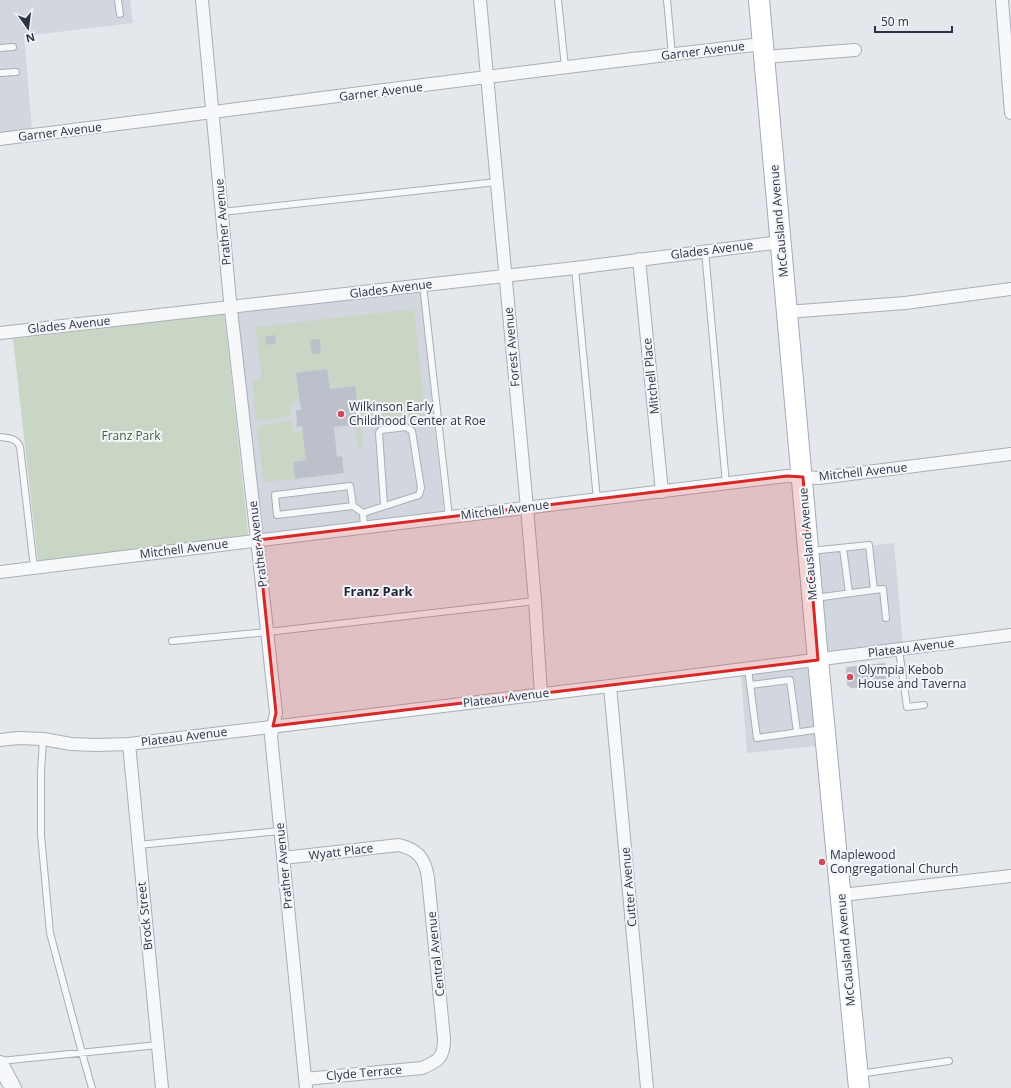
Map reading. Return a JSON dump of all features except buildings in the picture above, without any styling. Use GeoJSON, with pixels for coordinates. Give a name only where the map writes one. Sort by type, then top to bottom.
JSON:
{"type":"FeatureCollection","features":[{"type":"Feature","properties":{"kind":"main road","name":"McCausland Avenue"},"geometry":{"type":"LineString","coordinates":[[759,0],[803,477],[818,660],[842,895],[858,1081]]}},
{"type":"Feature","properties":{"kind":"street","name":"Prather Avenue"},"geometry":{"type":"LineString","coordinates":[[202,0],[231,307],[276,713],[271,736],[306,1083]]}},
{"type":"Feature","properties":{"kind":"street","name":"Forest Avenue"},"geometry":{"type":"LineString","coordinates":[[480,0],[527,507],[541,694]]}},
{"type":"Feature","properties":{"kind":"street"},"geometry":{"type":"LineString","coordinates":[[1002,0],[1011,113]]}},
{"type":"Feature","properties":{"kind":"street","name":"Garner Avenue"},"geometry":{"type":"LineString","coordinates":[[0,139],[672,55],[764,51],[855,50]]}},
{"type":"Feature","properties":{"kind":"street","name":"Glades Avenue"},"geometry":{"type":"LineString","coordinates":[[0,333],[575,268],[781,242]]}},
{"type":"Feature","properties":{"kind":"street","name":"Mitchell Place"},"geometry":{"type":"LineString","coordinates":[[639,259],[662,492]]}},
{"type":"Feature","properties":{"kind":"street"},"geometry":{"type":"LineString","coordinates":[[787,312],[905,303],[1011,289]]}},
{"type":"Feature","properties":{"kind":"street","name":"Mitchell Avenue"},"geometry":{"type":"LineString","coordinates":[[0,572],[787,476],[819,478],[1011,454]]}},
{"type":"Feature","properties":{"kind":"street","name":"Plateau Avenue"},"geometry":{"type":"LineString","coordinates":[[0,740],[18,738],[43,739],[71,744],[89,745],[128,744],[748,669],[1011,635]]}},
{"type":"Feature","properties":{"kind":"street","name":"Cutter Avenue"},"geometry":{"type":"LineString","coordinates":[[610,686],[647,1088]]}},
{"type":"Feature","properties":{"kind":"street","name":"Brock Street"},"geometry":{"type":"LineString","coordinates":[[128,744],[162,1088]]}},
{"type":"Feature","properties":{"kind":"street","name":"Wyatt Place"},"geometry":{"type":"LineString","coordinates":[[283,858],[399,845]]}},
{"type":"Feature","properties":{"kind":"street","name":"Central Avenue"},"geometry":{"type":"LineString","coordinates":[[399,845],[408,847],[424,860],[428,878],[444,1048],[441,1057],[433,1064],[422,1068]]}},
{"type":"Feature","properties":{"kind":"street"},"geometry":{"type":"LineString","coordinates":[[842,895],[1011,876]]}},
{"type":"Feature","properties":{"kind":"street"},"geometry":{"type":"LineString","coordinates":[[0,1062],[13,1088]]}},
{"type":"Feature","properties":{"kind":"street","name":"Clyde Terrace"},"geometry":{"type":"LineString","coordinates":[[306,1083],[422,1068]]}},
{"type":"Feature","properties":{"kind":"lane"},"geometry":{"type":"LineString","coordinates":[[118,0],[120,14]]}},
{"type":"Feature","properties":{"kind":"lane"},"geometry":{"type":"LineString","coordinates":[[558,0],[565,68]]}},
{"type":"Feature","properties":{"kind":"lane"},"geometry":{"type":"LineString","coordinates":[[667,0],[672,55]]}},
{"type":"Feature","properties":{"kind":"lane"},"geometry":{"type":"LineString","coordinates":[[0,48],[13,47]]}},
{"type":"Feature","properties":{"kind":"lane"},"geometry":{"type":"LineString","coordinates":[[0,74],[16,72]]}},
{"type":"Feature","properties":{"kind":"lane"},"geometry":{"type":"LineString","coordinates":[[222,212],[497,182]]}},
{"type":"Feature","properties":{"kind":"lane"},"geometry":{"type":"LineString","coordinates":[[705,251],[726,484]]}},
{"type":"Feature","properties":{"kind":"lane"},"geometry":{"type":"LineString","coordinates":[[575,268],[597,500]]}},
{"type":"Feature","properties":{"kind":"lane"},"geometry":{"type":"LineString","coordinates":[[423,285],[449,517]]}},
{"type":"Feature","properties":{"kind":"lane"},"geometry":{"type":"LineString","coordinates":[[364,513],[384,505],[419,495],[421,488],[412,431],[406,427],[381,430],[379,433],[384,505]]}},
{"type":"Feature","properties":{"kind":"lane"},"geometry":{"type":"LineString","coordinates":[[0,437],[18,442],[20,447],[34,568]]}},
{"type":"Feature","properties":{"kind":"lane"},"geometry":{"type":"LineString","coordinates":[[353,506],[350,486],[274,495],[277,515],[353,506],[364,513]]}},
{"type":"Feature","properties":{"kind":"lane"},"geometry":{"type":"LineString","coordinates":[[364,513],[364,527]]}},
{"type":"Feature","properties":{"kind":"lane"},"geometry":{"type":"LineString","coordinates":[[809,551],[869,545],[874,590]]}},
{"type":"Feature","properties":{"kind":"lane"},"geometry":{"type":"LineString","coordinates":[[842,548],[849,593]]}},
{"type":"Feature","properties":{"kind":"lane"},"geometry":{"type":"LineString","coordinates":[[813,598],[883,589],[886,618]]}},
{"type":"Feature","properties":{"kind":"lane"},"geometry":{"type":"LineString","coordinates":[[172,641],[268,632],[535,602]]}},
{"type":"Feature","properties":{"kind":"lane"},"geometry":{"type":"LineString","coordinates":[[899,650],[908,707],[924,705]]}},
{"type":"Feature","properties":{"kind":"lane"},"geometry":{"type":"LineString","coordinates":[[748,669],[757,738],[825,729]]}},
{"type":"Feature","properties":{"kind":"lane"},"geometry":{"type":"LineString","coordinates":[[750,685],[790,680],[796,732]]}},
{"type":"Feature","properties":{"kind":"lane"},"geometry":{"type":"LineString","coordinates":[[43,739],[40,835],[50,933],[92,1088]]}},
{"type":"Feature","properties":{"kind":"lane"},"geometry":{"type":"LineString","coordinates":[[138,845],[280,831]]}},
{"type":"Feature","properties":{"kind":"lane"},"geometry":{"type":"LineString","coordinates":[[0,1062],[158,1045]]}},
{"type":"Feature","properties":{"kind":"lane"},"geometry":{"type":"LineString","coordinates":[[858,1081],[949,1061]]}},
{"type":"Feature","properties":{"kind":"highlighted area"},"geometry":{"type":"Polygon","coordinates":[[[787,476],[803,477],[818,660],[273,726],[276,713],[258,540],[787,476]]]}},
{"type":"Feature","properties":{"kind":"shaded area"},"geometry":{"type":"Polygon","coordinates":[[[0,0],[130,0],[133,23],[24,36],[32,130],[0,134],[0,0]]]}},
{"type":"Feature","properties":{"kind":"shaded area","name":"Wilkinson Early Childhood Center at Roe"},"geometry":{"type":"Polygon","coordinates":[[[420,292],[444,512],[265,534],[263,533],[237,316],[238,314],[241,312],[420,292]]]}},
{"type":"Feature","properties":{"kind":"shaded area"},"geometry":{"type":"Polygon","coordinates":[[[894,543],[903,645],[829,651],[826,644],[818,552],[894,543]]]}},
{"type":"Feature","properties":{"kind":"shaded area"},"geometry":{"type":"Polygon","coordinates":[[[805,667],[809,668],[816,746],[747,753],[741,675],[805,667]]]}},
{"type":"Feature","properties":{"kind":"green space"},"geometry":{"type":"Polygon","coordinates":[[[414,309],[425,416],[362,424],[363,447],[358,448],[355,425],[360,424],[355,386],[330,389],[327,369],[296,373],[299,398],[294,405],[290,406],[291,416],[261,420],[261,418],[256,419],[252,380],[262,379],[255,327],[414,309]]]}},
{"type":"Feature","properties":{"kind":"green space","name":"Franz Park"},"geometry":{"type":"Polygon","coordinates":[[[220,314],[224,315],[225,320],[248,532],[247,536],[38,561],[13,339],[220,314]]]}},
{"type":"Feature","properties":{"kind":"green space"},"geometry":{"type":"Polygon","coordinates":[[[292,421],[293,432],[303,431],[306,460],[293,462],[295,479],[264,482],[257,427],[262,426],[261,425],[292,421]]]}},
{"type":"Feature","properties":{"kind":"place","name":"Wilkinson Early Childhood Center at Roe"},"geometry":{"type":"Point","coordinates":[341,414]}},
{"type":"Feature","properties":{"kind":"place","name":"Olympia Kebob House and Taverna"},"geometry":{"type":"Point","coordinates":[850,677]}},
{"type":"Feature","properties":{"kind":"place","name":"Maplewood Congregational Church"},"geometry":{"type":"Point","coordinates":[822,862]}},
{"type":"Feature","properties":{"kind":"district","name":"Franz Park"},"geometry":{"type":"Point","coordinates":[378,591]}}]}
